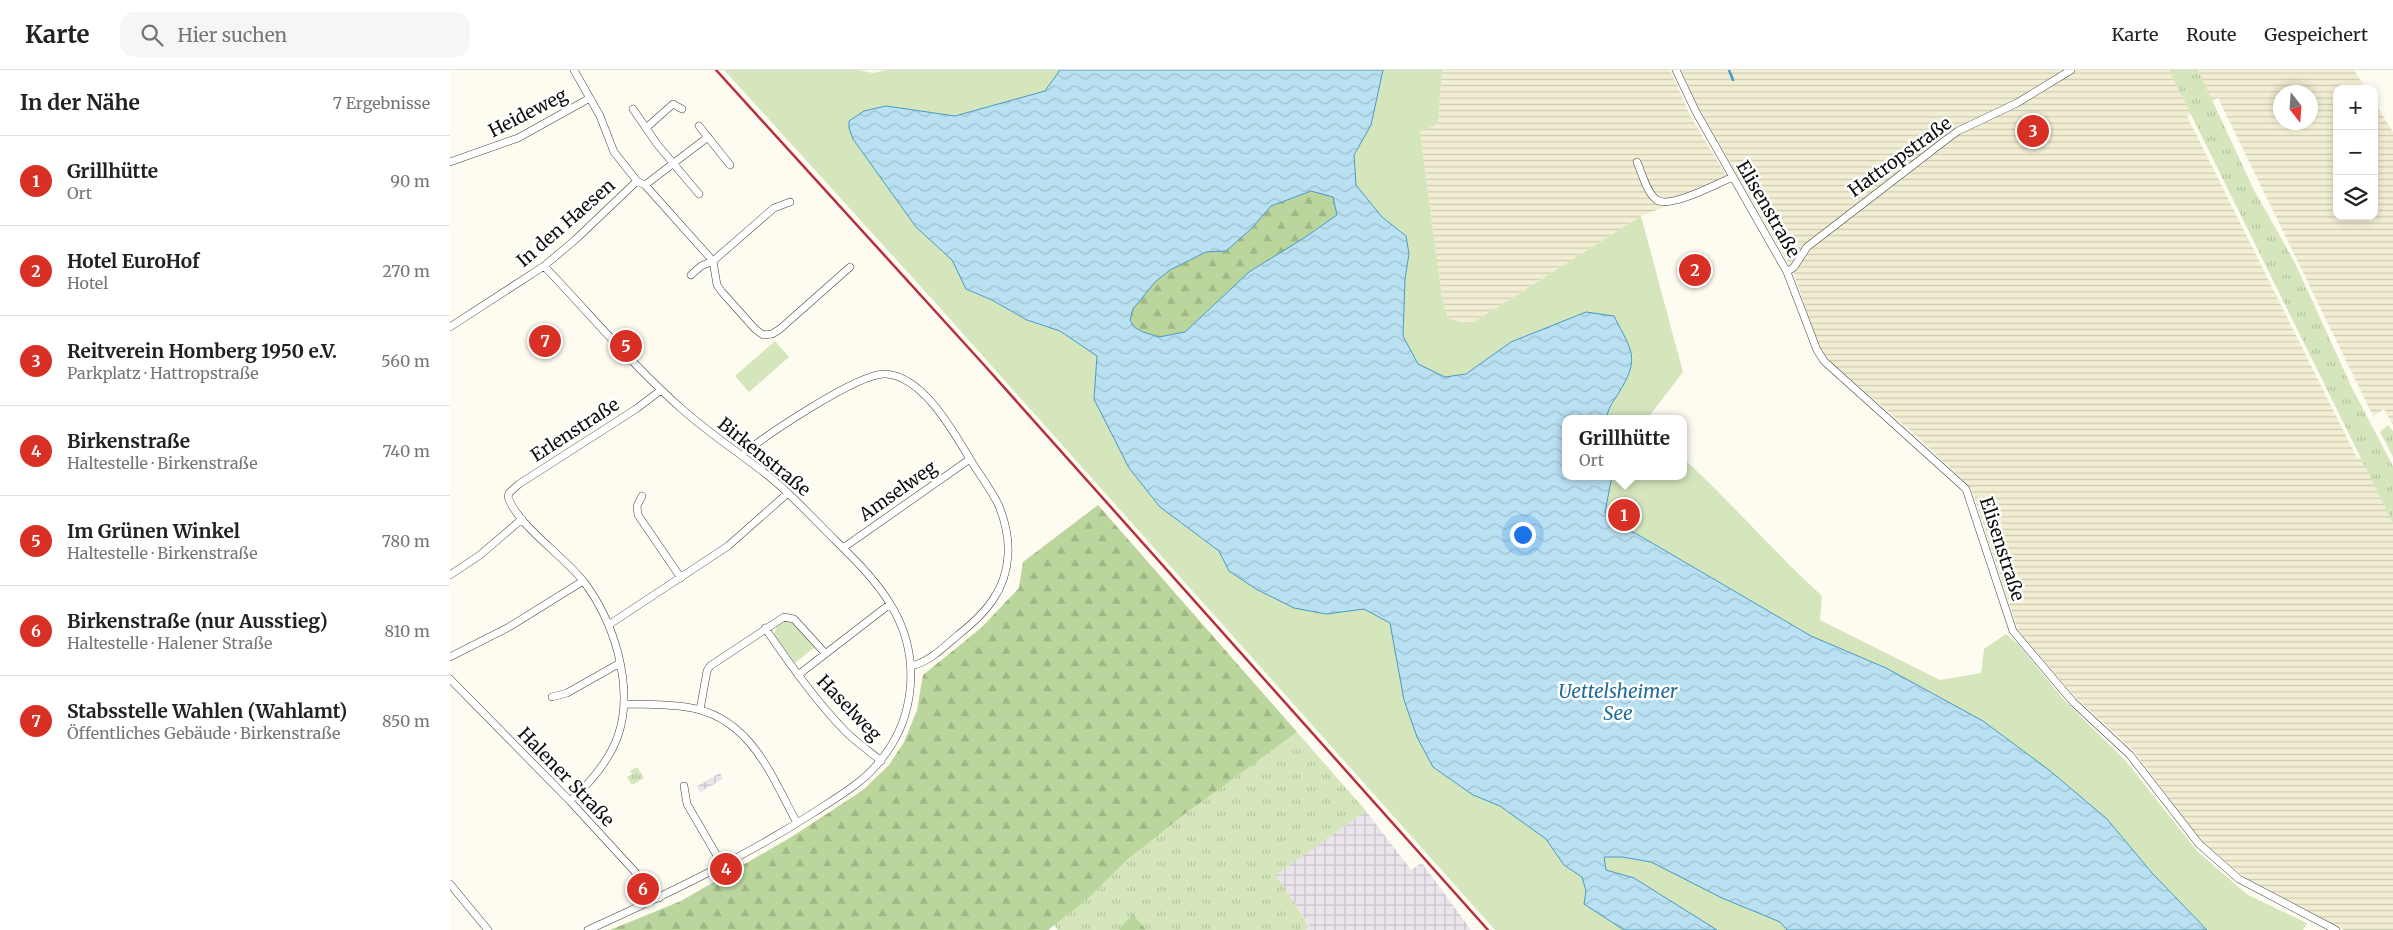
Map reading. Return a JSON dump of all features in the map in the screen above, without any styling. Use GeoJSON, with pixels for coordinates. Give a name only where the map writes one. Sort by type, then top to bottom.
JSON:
{"type":"FeatureCollection","features":[{"type":"Feature","properties":{"kind":"street"},"geometry":{"type":"LineString","coordinates":[[574,70],[600,116],[614,152],[637,181]]}},
{"type":"Feature","properties":{"kind":"street","name":"Elisenstraße"},"geometry":{"type":"LineString","coordinates":[[1676,70],[1696,112],[1787,272],[1817,350],[1824,362],[1966,489],[2013,631],[2073,702],[2130,755],[2199,844],[2210,855],[2239,879],[2336,930]]}},
{"type":"Feature","properties":{"kind":"street","name":"Hattropstraße"},"geometry":{"type":"LineString","coordinates":[[1787,272],[1794,267],[1807,247],[1946,139],[1958,131],[2017,104],[2071,70]]}},
{"type":"Feature","properties":{"kind":"street","name":"Heideweg"},"geometry":{"type":"LineString","coordinates":[[450,162],[518,138],[590,98]]}},
{"type":"Feature","properties":{"kind":"street"},"geometry":{"type":"LineString","coordinates":[[646,128],[673,104],[682,109]]}},
{"type":"Feature","properties":{"kind":"street"},"geometry":{"type":"LineString","coordinates":[[632,109],[657,144],[699,194]]}},
{"type":"Feature","properties":{"kind":"street"},"geometry":{"type":"LineString","coordinates":[[699,126],[730,165]]}},
{"type":"Feature","properties":{"kind":"street","name":"In den Haesen"},"geometry":{"type":"LineString","coordinates":[[450,327],[544,266],[575,240],[637,181],[644,186],[708,137]]}},
{"type":"Feature","properties":{"kind":"street"},"geometry":{"type":"LineString","coordinates":[[1637,162],[1652,196],[1657,201],[1677,200],[1733,177]]}},
{"type":"Feature","properties":{"kind":"street"},"geometry":{"type":"LineString","coordinates":[[644,186],[713,262],[716,280],[722,292],[763,335],[772,334],[780,329],[850,267]]}},
{"type":"Feature","properties":{"kind":"street"},"geometry":{"type":"LineString","coordinates":[[691,275],[701,266],[713,262],[774,208],[790,202]]}},
{"type":"Feature","properties":{"kind":"street","name":"Birkenstraße"},"geometry":{"type":"LineString","coordinates":[[544,266],[660,390],[707,430],[742,455],[788,493],[878,586],[900,623],[911,666],[908,706],[898,734],[881,761],[856,784],[798,823],[723,866],[588,930]]}},
{"type":"Feature","properties":{"kind":"street"},"geometry":{"type":"LineString","coordinates":[[742,455],[839,393],[861,381],[885,374],[905,380],[931,402],[989,487],[1005,525],[1008,555],[1005,574],[994,600],[979,619],[921,664],[911,666]]}},
{"type":"Feature","properties":{"kind":"street","name":"Erlenstraße"},"geometry":{"type":"LineString","coordinates":[[522,519],[508,497],[509,493],[519,484],[636,409],[660,390]]}},
{"type":"Feature","properties":{"kind":"street","name":"Amselweg"},"geometry":{"type":"LineString","coordinates":[[843,548],[970,459]]}},
{"type":"Feature","properties":{"kind":"street"},"geometry":{"type":"LineString","coordinates":[[610,624],[728,546],[788,493]]}},
{"type":"Feature","properties":{"kind":"street"},"geometry":{"type":"LineString","coordinates":[[642,496],[637,506],[638,515],[681,578]]}},
{"type":"Feature","properties":{"kind":"street"},"geometry":{"type":"LineString","coordinates":[[450,575],[480,555],[522,519],[584,581],[610,624],[620,663],[625,704],[619,734],[609,755],[596,774],[570,801]]}},
{"type":"Feature","properties":{"kind":"street"},"geometry":{"type":"LineString","coordinates":[[450,657],[509,627],[584,581]]}},
{"type":"Feature","properties":{"kind":"street","name":"Haselweg"},"geometry":{"type":"LineString","coordinates":[[798,675],[890,604]]}},
{"type":"Feature","properties":{"kind":"street","name":"Haselweg"},"geometry":{"type":"LineString","coordinates":[[700,710],[706,671],[710,666],[784,616],[790,616],[825,653]]}},
{"type":"Feature","properties":{"kind":"street","name":"Haselweg"},"geometry":{"type":"LineString","coordinates":[[765,628],[798,675],[846,732],[881,761]]}},
{"type":"Feature","properties":{"kind":"street"},"geometry":{"type":"LineString","coordinates":[[552,697],[567,693],[620,663]]}},
{"type":"Feature","properties":{"kind":"street","name":"Halener Straße"},"geometry":{"type":"LineString","coordinates":[[450,680],[570,801],[659,898]]}},
{"type":"Feature","properties":{"kind":"street"},"geometry":{"type":"LineString","coordinates":[[625,704],[686,707],[700,710],[726,721],[740,731],[757,751],[798,823]]}},
{"type":"Feature","properties":{"kind":"street"},"geometry":{"type":"LineString","coordinates":[[684,786],[687,804],[723,866]]}},
{"type":"Feature","properties":{"kind":"street"},"geometry":{"type":"LineString","coordinates":[[450,884],[488,930]]}},
{"type":"Feature","properties":{"kind":"shaded area"},"geometry":{"type":"Polygon","coordinates":[[[1442,70],[1670,70],[1691,117],[1730,182],[1641,216],[1469,325],[1448,318],[1442,298],[1420,132],[1438,124],[1442,70]]]}},
{"type":"Feature","properties":{"kind":"shaded area"},"geometry":{"type":"Polygon","coordinates":[[[1681,70],[2354,70],[2363,85],[2333,85],[2333,220],[2378,220],[2378,108],[2393,132],[2393,425],[2384,409],[2373,416],[2218,98],[2187,116],[2357,458],[2362,457],[2393,520],[2393,930],[2344,930],[2246,878],[2202,842],[2132,749],[2075,697],[2018,630],[1971,488],[1918,437],[1834,365],[1820,350],[1793,271],[1700,111],[1681,70]]]}},
{"type":"Feature","properties":{"kind":"shaded area"},"geometry":{"type":"Polygon","coordinates":[[[720,773],[723,779],[700,792],[697,786],[720,773]]]}},
{"type":"Feature","properties":{"kind":"shaded area"},"geometry":{"type":"Polygon","coordinates":[[[1366,811],[1411,870],[1422,863],[1471,930],[1306,930],[1309,925],[1275,875],[1366,811]]]}},
{"type":"Feature","properties":{"kind":"green space"},"geometry":{"type":"Polygon","coordinates":[[[724,70],[858,70],[873,73],[886,70],[1060,70],[1045,91],[955,116],[886,106],[864,111],[916,227],[953,260],[966,289],[992,300],[1027,320],[1060,331],[1097,356],[1094,399],[1160,507],[1219,551],[1229,571],[1326,614],[1364,609],[1390,623],[1433,767],[1473,795],[1500,806],[1546,839],[1564,865],[1582,877],[1589,894],[1603,914],[1624,930],[1495,930],[932,299],[724,70]]]}},
{"type":"Feature","properties":{"kind":"green space"},"geometry":{"type":"Polygon","coordinates":[[[1383,70],[1442,70],[1438,124],[1420,132],[1442,298],[1448,318],[1469,325],[1641,216],[1683,372],[1650,415],[1608,415],[1612,403],[1629,373],[1633,356],[1511,342],[1466,374],[1445,377],[1418,364],[1403,336],[1405,279],[1409,254],[1406,236],[1382,217],[1356,185],[1354,155],[1371,125],[1383,70]]]}},
{"type":"Feature","properties":{"kind":"green space"},"geometry":{"type":"Polygon","coordinates":[[[2169,70],[2198,70],[2254,190],[2295,263],[2352,388],[2393,466],[2393,523],[2169,70]]]}},
{"type":"Feature","properties":{"kind":"green space"},"geometry":{"type":"Polygon","coordinates":[[[1311,191],[1333,197],[1337,215],[1249,272],[1185,332],[1159,337],[1134,327],[1130,320],[1133,309],[1155,282],[1170,270],[1206,252],[1227,250],[1251,229],[1271,206],[1311,191]]]}},
{"type":"Feature","properties":{"kind":"green space"},"geometry":{"type":"Polygon","coordinates":[[[775,341],[789,357],[749,392],[735,376],[775,341]]]}},
{"type":"Feature","properties":{"kind":"green space"},"geometry":{"type":"Polygon","coordinates":[[[2388,425],[2393,431],[2393,457],[2380,432],[2388,425]]]}},
{"type":"Feature","properties":{"kind":"green space"},"geometry":{"type":"Polygon","coordinates":[[[1687,462],[1822,596],[1820,620],[1940,680],[1981,673],[1984,649],[2006,634],[2018,644],[2065,701],[2125,760],[2198,852],[2248,895],[2307,923],[2303,930],[2207,930],[2152,873],[2107,819],[1983,721],[1886,668],[1811,636],[1635,533],[1613,527],[1605,513],[1611,480],[1687,480],[1687,462]]]}},
{"type":"Feature","properties":{"kind":"green space"},"geometry":{"type":"Polygon","coordinates":[[[1098,505],[1297,732],[1186,813],[1128,859],[1085,901],[1048,930],[610,930],[681,901],[793,836],[863,790],[889,765],[904,742],[917,710],[923,675],[981,628],[1019,588],[1023,562],[1098,505]]]}},
{"type":"Feature","properties":{"kind":"green space"},"geometry":{"type":"Polygon","coordinates":[[[784,620],[794,622],[815,647],[795,663],[774,634],[777,625],[784,620]]]}},
{"type":"Feature","properties":{"kind":"green space"},"geometry":{"type":"Polygon","coordinates":[[[1297,732],[1366,811],[1276,875],[1309,926],[1306,930],[1146,930],[1133,914],[1120,930],[1058,930],[1054,925],[1148,842],[1297,732]]]}},
{"type":"Feature","properties":{"kind":"green space"},"geometry":{"type":"Polygon","coordinates":[[[637,767],[644,778],[632,785],[627,777],[632,774],[630,771],[637,767]]]}},
{"type":"Feature","properties":{"kind":"green space"},"geometry":{"type":"Polygon","coordinates":[[[1604,857],[1622,857],[1651,862],[1757,913],[1780,922],[1787,930],[1717,930],[1634,878],[1606,870],[1604,857]]]}},
{"type":"Feature","properties":{"kind":"green space"},"geometry":{"type":"Polygon","coordinates":[[[1133,914],[1146,930],[1120,930],[1119,929],[1133,914]]]}},
{"type":"Feature","properties":{"kind":"water","name":"Uettelsheimer See"},"geometry":{"type":"Polygon","coordinates":[[[1060,70],[1383,70],[1371,125],[1354,155],[1356,185],[1382,217],[1406,236],[1409,254],[1405,279],[1403,336],[1418,364],[1445,377],[1466,374],[1511,342],[1586,312],[1614,316],[1629,347],[1632,363],[1630,371],[1608,415],[1562,415],[1562,480],[1611,480],[1605,512],[1613,527],[1635,533],[1811,636],[1886,668],[1983,721],[2049,770],[2107,819],[2152,873],[2207,930],[1787,930],[1780,922],[1722,898],[1651,862],[1622,857],[1604,857],[1606,870],[1634,878],[1717,930],[1624,930],[1584,904],[1586,891],[1582,877],[1564,865],[1546,839],[1500,806],[1473,795],[1433,767],[1417,737],[1404,700],[1390,623],[1364,609],[1326,614],[1294,608],[1256,589],[1229,571],[1219,551],[1160,507],[1129,468],[1094,399],[1097,356],[1060,331],[1027,320],[992,300],[966,289],[952,260],[916,227],[853,139],[849,128],[849,121],[864,111],[886,106],[955,116],[1045,91],[1060,70]],[[1311,191],[1271,206],[1251,229],[1226,251],[1206,252],[1170,270],[1155,282],[1133,309],[1130,320],[1134,327],[1159,337],[1185,332],[1249,272],[1337,215],[1333,197],[1311,191]]]}},
{"type":"Feature","properties":{"kind":"waterway"},"geometry":{"type":"LineString","coordinates":[[1729,70],[1733,80]]}},
{"type":"Feature","properties":{"kind":"railway"},"geometry":{"type":"LineString","coordinates":[[716,70],[985,366],[1488,930]]}},
{"type":"Feature","properties":{"kind":"place","name":"Reitverein Homberg 1950 e.V."},"geometry":{"type":"Point","coordinates":[2033,131]}},
{"type":"Feature","properties":{"kind":"place","name":"Hotel EuroHof"},"geometry":{"type":"Point","coordinates":[1695,270]}},
{"type":"Feature","properties":{"kind":"place","name":"Stabsstelle Wahlen (Wahlamt)"},"geometry":{"type":"Point","coordinates":[545,341]}},
{"type":"Feature","properties":{"kind":"place","name":"Im Grünen Winkel"},"geometry":{"type":"Point","coordinates":[626,346]}},
{"type":"Feature","properties":{"kind":"place","name":"Grillhütte"},"geometry":{"type":"Point","coordinates":[1624,515]}},
{"type":"Feature","properties":{"kind":"place","name":"Birkenstraße"},"geometry":{"type":"Point","coordinates":[726,869]}},
{"type":"Feature","properties":{"kind":"place","name":"Birkenstraße (nur Ausstieg)"},"geometry":{"type":"Point","coordinates":[643,889]}}]}
